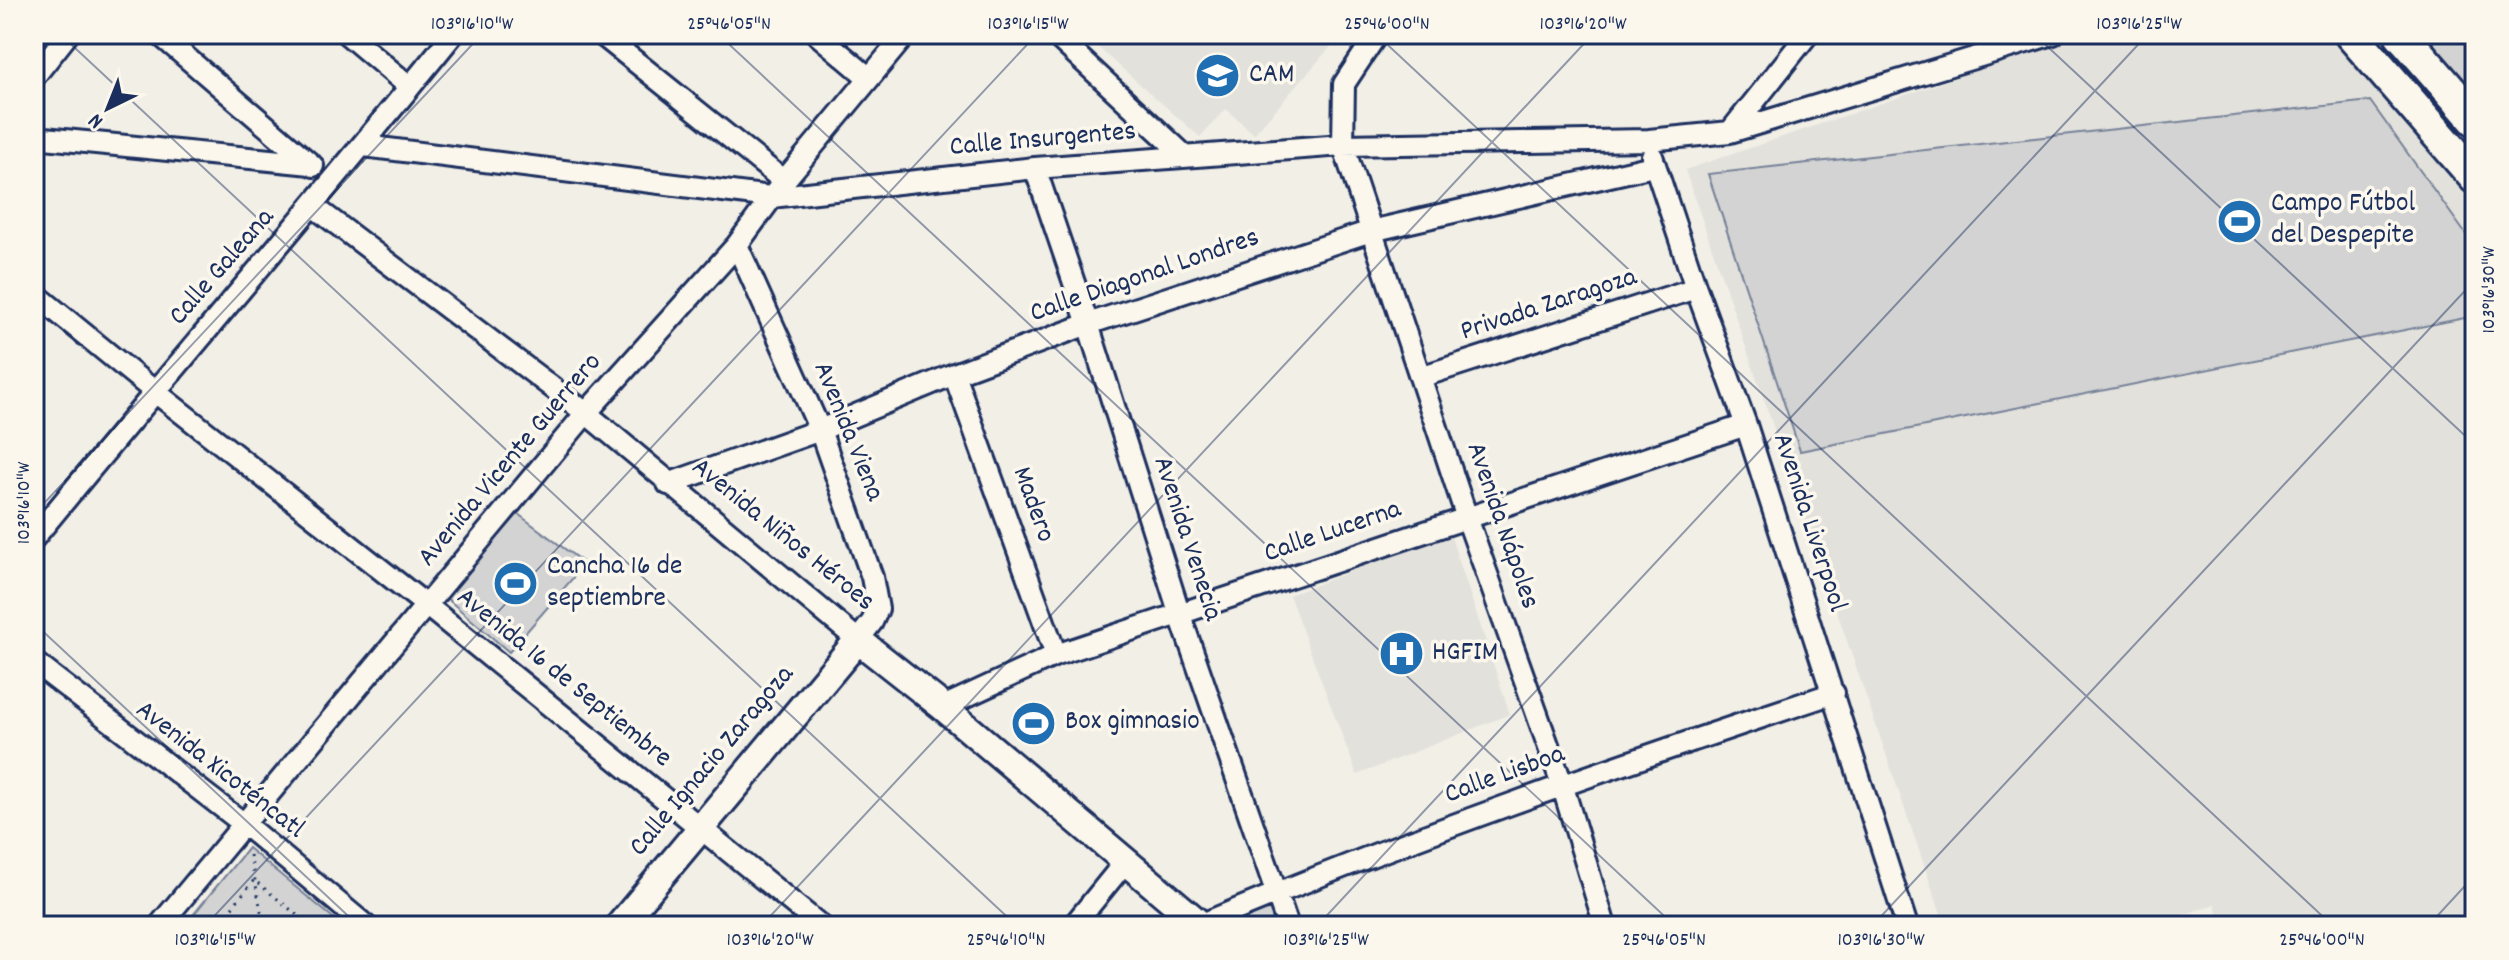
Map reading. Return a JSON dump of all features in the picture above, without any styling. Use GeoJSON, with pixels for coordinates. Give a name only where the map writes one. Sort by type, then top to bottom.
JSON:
{"type":"FeatureCollection","features":[{"type":"Feature","properties":{"kind":"main road"},"geometry":{"type":"LineString","coordinates":[[2351,34],[2475,177]]}},
{"type":"Feature","properties":{"kind":"main road"},"geometry":{"type":"LineString","coordinates":[[2401,34],[2475,119]]}},
{"type":"Feature","properties":{"kind":"street"},"geometry":{"type":"LineString","coordinates":[[34,77],[68,34]]}},
{"type":"Feature","properties":{"kind":"street"},"geometry":{"type":"LineString","coordinates":[[159,34],[332,180]]}},
{"type":"Feature","properties":{"kind":"street"},"geometry":{"type":"LineString","coordinates":[[347,34],[410,87]]}},
{"type":"Feature","properties":{"kind":"street","name":"Calle Galeana"},"geometry":{"type":"LineString","coordinates":[[34,538],[154,391],[364,146],[453,34]]}},
{"type":"Feature","properties":{"kind":"street"},"geometry":{"type":"LineString","coordinates":[[601,34],[777,189]]}},
{"type":"Feature","properties":{"kind":"street"},"geometry":{"type":"LineString","coordinates":[[817,34],[869,78]]}},
{"type":"Feature","properties":{"kind":"street","name":"Avenida Vicente Guerrero"},"geometry":{"type":"LineString","coordinates":[[159,926],[586,413],[737,245],[777,189],[906,34]]}},
{"type":"Feature","properties":{"kind":"street"},"geometry":{"type":"LineString","coordinates":[[1054,34],[1185,156]]}},
{"type":"Feature","properties":{"kind":"street","name":"Avenida Nápoles"},"geometry":{"type":"LineString","coordinates":[[1377,34],[1344,84],[1343,145],[1467,518],[1562,784],[1605,926]]}},
{"type":"Feature","properties":{"kind":"street"},"geometry":{"type":"LineString","coordinates":[[1730,132],[1808,34]]}},
{"type":"Feature","properties":{"kind":"street"},"geometry":{"type":"LineString","coordinates":[[1730,132],[2053,34]]}},
{"type":"Feature","properties":{"kind":"street","name":"Calle Insurgentes"},"geometry":{"type":"LineString","coordinates":[[364,146],[777,189],[1343,145],[1649,140],[1730,132]]}},
{"type":"Feature","properties":{"kind":"street"},"geometry":{"type":"LineString","coordinates":[[34,137],[311,164]]}},
{"type":"Feature","properties":{"kind":"street","name":"Avenida Liverpool"},"geometry":{"type":"LineString","coordinates":[[1649,140],[1653,166],[1746,425],[1907,926]]}},
{"type":"Feature","properties":{"kind":"street","name":"Calle Diagonal Londres"},"geometry":{"type":"LineString","coordinates":[[668,484],[820,430],[954,374],[1088,324],[1371,231],[1653,166]]}},
{"type":"Feature","properties":{"kind":"street","name":"Avenida Venecia"},"geometry":{"type":"LineString","coordinates":[[1035,168],[1180,615],[1288,926]]}},
{"type":"Feature","properties":{"kind":"street","name":"Avenida Niños Héroes"},"geometry":{"type":"LineString","coordinates":[[313,206],[586,413],[668,484],[943,707],[1201,925]]}},
{"type":"Feature","properties":{"kind":"street","name":"Avenida Viena"},"geometry":{"type":"LineString","coordinates":[[737,245],[820,430],[877,595],[878,609],[858,640]]}},
{"type":"Feature","properties":{"kind":"street","name":"Privada Zaragoza"},"geometry":{"type":"LineString","coordinates":[[1420,377],[1696,288]]}},
{"type":"Feature","properties":{"kind":"street","name":"Avenida 16 de Septiembre"},"geometry":{"type":"LineString","coordinates":[[34,293],[426,605],[821,926]]}},
{"type":"Feature","properties":{"kind":"street","name":"Madero"},"geometry":{"type":"LineString","coordinates":[[954,374],[1056,655]]}},
{"type":"Feature","properties":{"kind":"street","name":"Calle Lucerna"},"geometry":{"type":"LineString","coordinates":[[943,707],[1056,655],[1746,425]]}},
{"type":"Feature","properties":{"kind":"street","name":"Calle Ignacio Zaragoza"},"geometry":{"type":"LineString","coordinates":[[619,926],[858,640]]}},
{"type":"Feature","properties":{"kind":"street","name":"Avenida Xicoténcatl"},"geometry":{"type":"LineString","coordinates":[[34,662],[244,824],[366,926]]}},
{"type":"Feature","properties":{"kind":"street","name":"Calle Lisboa"},"geometry":{"type":"LineString","coordinates":[[1201,925],[1278,892],[1562,784],[1834,693]]}},
{"type":"Feature","properties":{"kind":"street"},"geometry":{"type":"LineString","coordinates":[[1073,926],[1125,862]]}},
{"type":"Feature","properties":{"kind":"path"},"geometry":{"type":"LineString","coordinates":[[2460,34],[2475,51]]}},
{"type":"Feature","properties":{"kind":"path"},"geometry":{"type":"LineString","coordinates":[[217,926],[254,880]]}},
{"type":"Feature","properties":{"kind":"path"},"geometry":{"type":"LineString","coordinates":[[254,880],[264,926]]}},
{"type":"Feature","properties":{"kind":"path"},"geometry":{"type":"LineString","coordinates":[[254,880],[311,926]]}},
{"type":"Feature","properties":{"kind":"shaded area","name":"CAM"},"geometry":{"type":"Polygon","coordinates":[[[1101,34],[1342,34],[1254,134],[1226,109],[1200,137],[1093,43],[1101,34]]]}},
{"type":"Feature","properties":{"kind":"shaded area"},"geometry":{"type":"Polygon","coordinates":[[[2085,34],[2378,34],[2475,145],[2475,926],[2221,926],[2215,904],[2150,926],[1945,926],[1685,170],[2085,34]]]}},
{"type":"Feature","properties":{"kind":"shaded area"},"geometry":{"type":"Polygon","coordinates":[[[2419,34],[2475,34],[2475,100],[2419,34]]]}},
{"type":"Feature","properties":{"kind":"shaded area"},"geometry":{"type":"Polygon","coordinates":[[[2370,101],[2475,247],[2475,316],[1800,451],[1708,174],[2370,101]]]}},
{"type":"Feature","properties":{"kind":"shaded area","name":"Cancha 16 de septiembre"},"geometry":{"type":"Polygon","coordinates":[[[518,514],[585,564],[509,652],[445,597],[518,514]]]}},
{"type":"Feature","properties":{"kind":"shaded area","name":"HGFIM"},"geometry":{"type":"Polygon","coordinates":[[[1450,534],[1510,714],[1357,775],[1289,595],[1450,534]]]}},
{"type":"Feature","properties":{"kind":"shaded area"},"geometry":{"type":"Polygon","coordinates":[[[248,848],[343,926],[184,926],[248,848]]]}},
{"type":"Feature","properties":{"kind":"shaded area"},"geometry":{"type":"Polygon","coordinates":[[[1274,904],[1281,926],[1237,926],[1233,922],[1274,904]]]}},
{"type":"Feature","properties":{"kind":"place","name":"CAM"},"geometry":{"type":"Point","coordinates":[1218,76]}},
{"type":"Feature","properties":{"kind":"place","name":"Campo Fútbol del Despepite"},"geometry":{"type":"Point","coordinates":[2240,221]}},
{"type":"Feature","properties":{"kind":"place","name":"Cancha 16 de septiembre"},"geometry":{"type":"Point","coordinates":[516,584]}},
{"type":"Feature","properties":{"kind":"place","name":"HGFIM"},"geometry":{"type":"Point","coordinates":[1401,654]}},
{"type":"Feature","properties":{"kind":"place","name":"Box gimnasio"},"geometry":{"type":"Point","coordinates":[1034,723]}}]}
